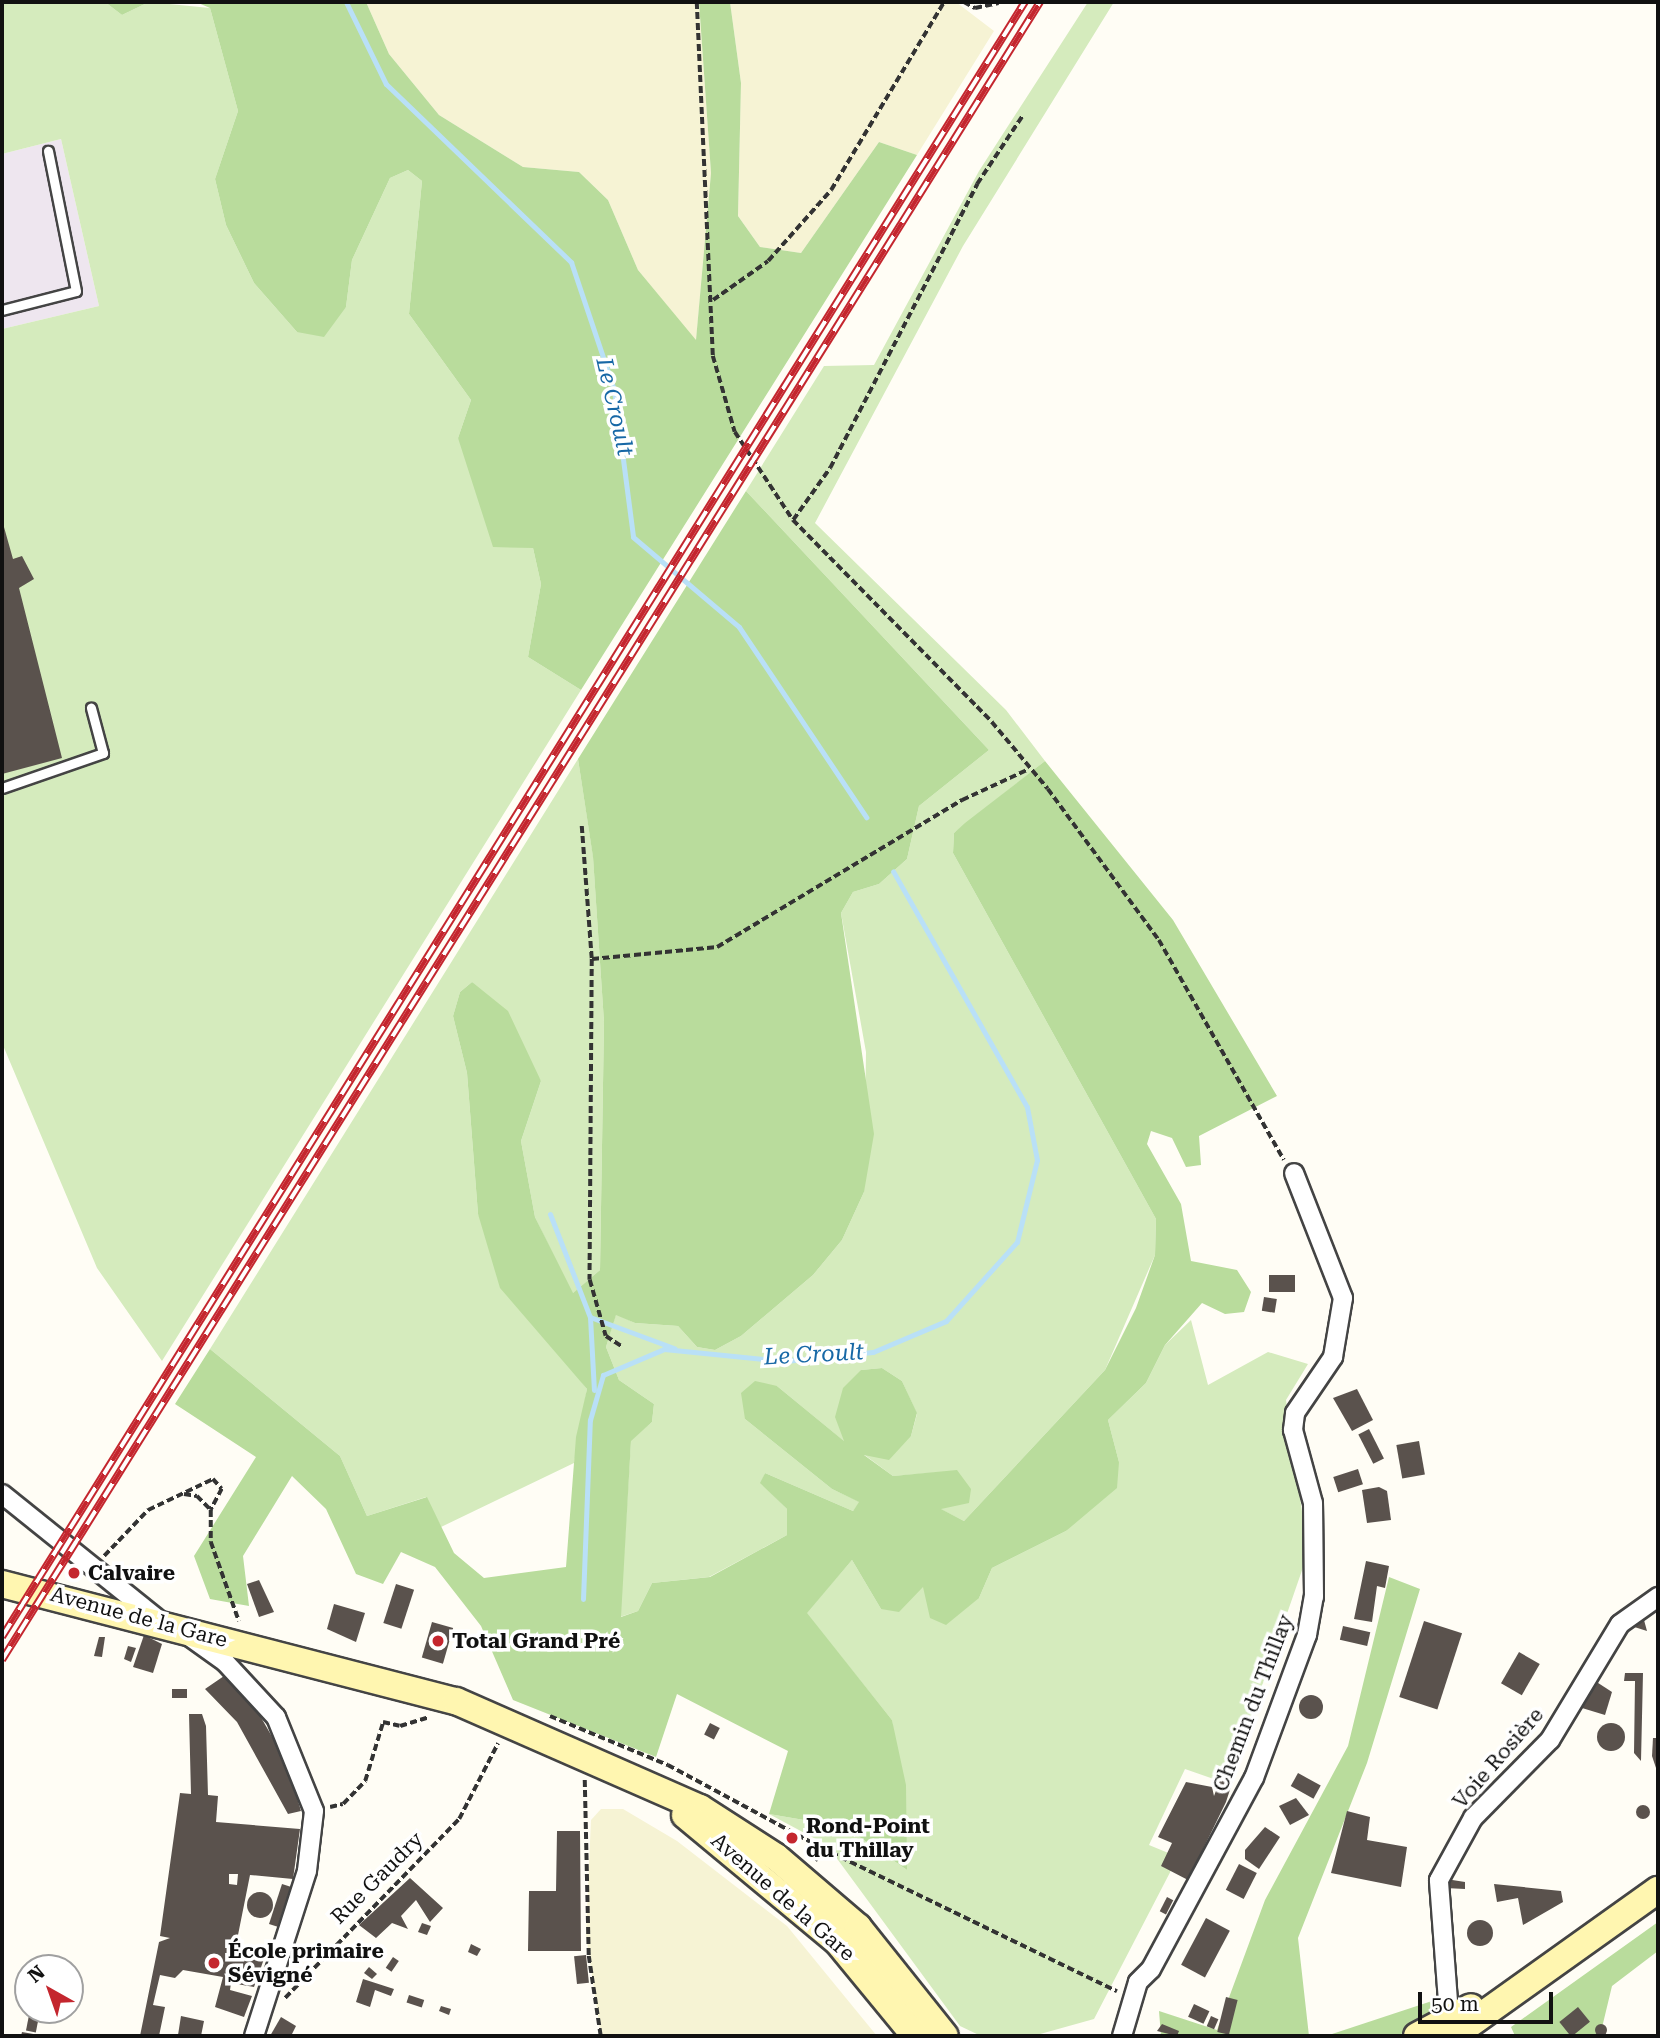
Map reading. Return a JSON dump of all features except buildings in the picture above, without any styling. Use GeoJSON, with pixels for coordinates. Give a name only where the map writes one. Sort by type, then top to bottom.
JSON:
{"type":"FeatureCollection","features":[{"type":"Feature","properties":{"kind":"main road","name":"Avenue de la Gare"},"geometry":{"type":"LineString","coordinates":[[2,1584],[167,1623],[275,1654],[386,1696],[587,1756],[718,1817],[813,1888],[870,1940],[945,2036]]}},
{"type":"Feature","properties":{"kind":"main road","name":"Avenue de la Gare"},"geometry":{"type":"LineString","coordinates":[[633,1777],[758,1870],[837,1941],[915,2036]]}},
{"type":"Feature","properties":{"kind":"main road"},"geometry":{"type":"LineString","coordinates":[[1417,2036],[1451,2031],[1658,1890]]}},
{"type":"Feature","properties":{"kind":"street","name":"Chemin du Thillay"},"geometry":{"type":"LineString","coordinates":[[1122,2036],[1133,1998],[1254,1778],[1307,1635],[1314,1597],[1313,1503],[1293,1430],[1295,1413],[1333,1357],[1343,1298],[1294,1173]]}},
{"type":"Feature","properties":{"kind":"street"},"geometry":{"type":"LineString","coordinates":[[2,1494],[91,1566],[225,1662],[276,1717],[314,1818],[307,1871],[254,2036]]}},
{"type":"Feature","properties":{"kind":"street","name":"Voie Rosière"},"geometry":{"type":"LineString","coordinates":[[1451,2031],[1438,1880],[1473,1818],[1550,1740],[1620,1624],[1658,1597]]}},
{"type":"Feature","properties":{"kind":"lane"},"geometry":{"type":"LineString","coordinates":[[2,310],[76,290],[48,151]]}},
{"type":"Feature","properties":{"kind":"lane"},"geometry":{"type":"LineString","coordinates":[[2,788],[103,754],[91,708]]}},
{"type":"Feature","properties":{"kind":"path"},"geometry":{"type":"LineString","coordinates":[[697,2],[713,300],[713,356],[732,422],[793,520],[992,722],[1159,940],[1294,1173]]}},
{"type":"Feature","properties":{"kind":"path"},"geometry":{"type":"LineString","coordinates":[[713,300],[768,261],[831,190],[944,2]]}},
{"type":"Feature","properties":{"kind":"path"},"geometry":{"type":"LineString","coordinates":[[964,2],[975,8],[998,4]]}},
{"type":"Feature","properties":{"kind":"path"},"geometry":{"type":"LineString","coordinates":[[793,520],[831,468],[977,184],[1023,115]]}},
{"type":"Feature","properties":{"kind":"path"},"geometry":{"type":"LineString","coordinates":[[592,959],[717,947],[962,800],[1027,770]]}},
{"type":"Feature","properties":{"kind":"path"},"geometry":{"type":"LineString","coordinates":[[582,827],[592,959],[590,1280],[606,1336],[623,1347]]}},
{"type":"Feature","properties":{"kind":"path"},"geometry":{"type":"LineString","coordinates":[[91,1566],[148,1510],[213,1479],[222,1489],[211,1510],[217,1570],[243,1625]]}},
{"type":"Feature","properties":{"kind":"path"},"geometry":{"type":"LineString","coordinates":[[183,1494],[197,1496],[211,1510]]}},
{"type":"Feature","properties":{"kind":"path"},"geometry":{"type":"LineString","coordinates":[[411,1711],[443,1720]]}},
{"type":"Feature","properties":{"kind":"path"},"geometry":{"type":"LineString","coordinates":[[540,1712],[668,1765],[822,1848],[1133,1998]]}},
{"type":"Feature","properties":{"kind":"path"},"geometry":{"type":"LineString","coordinates":[[314,1818],[344,1804],[365,1782],[383,1722],[400,1726],[431,1717]]}},
{"type":"Feature","properties":{"kind":"path","name":"Rue Gaudry"},"geometry":{"type":"LineString","coordinates":[[281,2003],[459,1819],[501,1736],[489,1733]]}},
{"type":"Feature","properties":{"kind":"path"},"geometry":{"type":"LineString","coordinates":[[587,1756],[589,1956],[601,2036]]}},
{"type":"Feature","properties":{"kind":"path"},"geometry":{"type":"LineString","coordinates":[[813,1888],[822,1878],[810,1869],[822,1848]]}},
{"type":"Feature","properties":{"kind":"shaded area"},"geometry":{"type":"Polygon","coordinates":[[[366,2],[699,2],[711,173],[696,341],[638,270],[608,200],[579,172],[523,167],[439,115],[389,54],[366,2]]]}},
{"type":"Feature","properties":{"kind":"shaded area"},"geometry":{"type":"Polygon","coordinates":[[[730,2],[956,2],[994,31],[917,155],[879,142],[801,253],[760,247],[738,216],[741,83],[730,2]]]}},
{"type":"Feature","properties":{"kind":"shaded area"},"geometry":{"type":"Polygon","coordinates":[[[61,139],[99,306],[2,329],[2,154],[61,139]]]}},
{"type":"Feature","properties":{"kind":"shaded area"},"geometry":{"type":"Polygon","coordinates":[[[601,1809],[623,1809],[677,1841],[787,1926],[877,2036],[601,2036],[586,1935],[591,1820],[601,1809]]]}},
{"type":"Feature","properties":{"kind":"green space"},"geometry":{"type":"Polygon","coordinates":[[[2,2],[105,2],[122,15],[149,2],[210,8],[238,111],[215,179],[226,225],[254,283],[297,332],[346,307],[352,260],[390,178],[408,170],[422,181],[409,314],[471,400],[458,438],[533,548],[541,584],[528,657],[581,690],[162,1361],[97,1268],[2,1043],[2,329],[99,306],[61,139],[2,154],[2,2]]]}},
{"type":"Feature","properties":{"kind":"green space"},"geometry":{"type":"Polygon","coordinates":[[[105,2],[149,2],[122,15],[105,2]]]}},
{"type":"Feature","properties":{"kind":"green space"},"geometry":{"type":"Polygon","coordinates":[[[196,2],[366,2],[389,54],[439,115],[523,167],[579,172],[608,200],[638,270],[696,340],[711,173],[699,2],[730,2],[741,83],[738,216],[760,247],[801,253],[879,142],[917,155],[581,690],[528,657],[541,584],[533,548],[493,547],[458,438],[471,400],[409,314],[422,181],[408,170],[390,178],[352,260],[346,307],[324,337],[297,332],[254,283],[226,225],[215,179],[238,111],[210,8],[196,2]]]}},
{"type":"Feature","properties":{"kind":"green space"},"geometry":{"type":"Polygon","coordinates":[[[1088,2],[1114,2],[963,246],[815,523],[1006,710],[1045,761],[954,833],[953,853],[1156,1219],[1155,1255],[1105,1370],[964,1521],[940,1509],[957,1471],[893,1476],[862,1453],[911,1436],[917,1414],[902,1381],[882,1368],[861,1370],[845,1442],[777,1386],[745,1419],[832,1489],[860,1502],[853,1511],[765,1473],[761,1483],[787,1509],[787,1535],[709,1577],[652,1583],[638,1611],[620,1617],[631,1440],[652,1422],[654,1404],[619,1380],[606,1347],[616,1314],[635,1323],[678,1326],[697,1347],[715,1350],[741,1336],[813,1275],[842,1240],[864,1192],[866,1052],[841,913],[853,892],[879,884],[907,859],[919,806],[989,750],[746,491],[824,366],[874,365],[979,171],[1088,2]]]}},
{"type":"Feature","properties":{"kind":"green space"},"geometry":{"type":"Polygon","coordinates":[[[746,491],[989,750],[919,806],[907,859],[879,884],[853,892],[841,913],[874,1134],[864,1192],[842,1240],[813,1275],[741,1336],[715,1350],[697,1347],[678,1326],[635,1323],[616,1315],[606,1347],[619,1380],[654,1404],[652,1422],[631,1441],[621,1617],[638,1611],[652,1583],[710,1577],[787,1535],[787,1509],[760,1483],[765,1473],[853,1511],[859,1502],[832,1489],[745,1419],[741,1393],[755,1381],[777,1386],[844,1441],[835,1417],[843,1388],[861,1370],[882,1368],[902,1381],[917,1413],[911,1436],[889,1460],[864,1455],[893,1476],[957,1470],[971,1489],[969,1503],[941,1509],[964,1521],[1105,1370],[1136,1308],[1155,1255],[1156,1219],[953,853],[954,833],[965,823],[1045,761],[1173,920],[1277,1096],[1199,1136],[1201,1165],[1186,1167],[1172,1138],[1151,1131],[1147,1144],[1181,1204],[1191,1261],[1237,1270],[1251,1292],[1244,1312],[1225,1314],[1202,1303],[1165,1345],[1146,1383],[1108,1420],[1119,1462],[1117,1488],[1066,1531],[992,1568],[979,1598],[946,1625],[930,1618],[923,1587],[899,1612],[881,1609],[852,1560],[807,1613],[892,1720],[906,1785],[907,1870],[845,1827],[769,1814],[788,1751],[677,1694],[656,1757],[513,1700],[481,1626],[435,1567],[401,1552],[383,1584],[356,1574],[326,1509],[292,1476],[243,1556],[249,1606],[210,1599],[194,1556],[256,1457],[175,1404],[210,1349],[340,1456],[367,1516],[427,1497],[454,1553],[484,1578],[566,1567],[576,1437],[587,1389],[500,1288],[478,1214],[467,1073],[453,1016],[460,992],[472,982],[508,1011],[541,1081],[521,1141],[535,1217],[573,1293],[600,1270],[604,1022],[593,857],[578,759],[746,491]]]}},
{"type":"Feature","properties":{"kind":"green space"},"geometry":{"type":"Polygon","coordinates":[[[578,759],[593,856],[604,1022],[600,1270],[572,1294],[535,1217],[521,1141],[541,1081],[472,982],[460,992],[453,1016],[467,1073],[478,1214],[550,1341],[587,1389],[574,1463],[441,1527],[426,1497],[367,1516],[340,1456],[210,1349],[578,759]]]}},
{"type":"Feature","properties":{"kind":"green space"},"geometry":{"type":"Polygon","coordinates":[[[1191,1320],[1208,1385],[1268,1352],[1308,1364],[1286,1400],[1308,1553],[1228,1784],[1185,1769],[1149,1845],[1178,1857],[1094,2019],[1033,2036],[981,2036],[960,2026],[827,1845],[769,1814],[845,1827],[907,1870],[892,1720],[806,1613],[852,1560],[881,1609],[924,1586],[979,1598],[992,1568],[1066,1531],[1119,1462],[1108,1420],[1146,1383],[1165,1345],[1191,1320]]]}},
{"type":"Feature","properties":{"kind":"green space"},"geometry":{"type":"Polygon","coordinates":[[[1389,1577],[1420,1589],[1367,1763],[1298,1938],[1309,2036],[1161,2036],[1159,2011],[1217,2030],[1265,1900],[1348,1746],[1389,1577]]]}},
{"type":"Feature","properties":{"kind":"green space"},"geometry":{"type":"Polygon","coordinates":[[[1658,1922],[1658,1951],[1612,1986],[1600,2036],[1515,2036],[1511,2027],[1658,1922]]]}},
{"type":"Feature","properties":{"kind":"green space"},"geometry":{"type":"Polygon","coordinates":[[[1432,2001],[1436,2017],[1397,2036],[1326,2036],[1432,2001]]]}},
{"type":"Feature","properties":{"kind":"waterway","name":"Le Croult"},"geometry":{"type":"LineString","coordinates":[[346,2],[386,84],[571,262],[614,390],[633,537],[739,627],[866,817]]}},
{"type":"Feature","properties":{"kind":"waterway","name":"Le Croult"},"geometry":{"type":"LineString","coordinates":[[583,1599],[590,1420],[603,1375],[664,1349],[785,1361],[873,1352],[946,1321],[1017,1242],[1037,1160],[1027,1107],[893,871]]}},
{"type":"Feature","properties":{"kind":"waterway"},"geometry":{"type":"LineString","coordinates":[[550,1214],[590,1317],[674,1348]]}},
{"type":"Feature","properties":{"kind":"waterway"},"geometry":{"type":"LineString","coordinates":[[590,1317],[594,1390]]}},
{"type":"Feature","properties":{"kind":"railway"},"geometry":{"type":"LineString","coordinates":[[2,1637],[1025,2]]}},
{"type":"Feature","properties":{"kind":"railway"},"geometry":{"type":"LineString","coordinates":[[2,1660],[1040,2]]}},
{"type":"Feature","properties":{"kind":"place","name":"Calvaire"},"geometry":{"type":"Point","coordinates":[74,1573]}},
{"type":"Feature","properties":{"kind":"place","name":"Total Grand Pré"},"geometry":{"type":"Point","coordinates":[438,1641]}},
{"type":"Feature","properties":{"kind":"place","name":"Rond-Point du Thillay"},"geometry":{"type":"Point","coordinates":[792,1838]}},
{"type":"Feature","properties":{"kind":"place","name":"École primaire Sévigné"},"geometry":{"type":"Point","coordinates":[214,1963]}}]}
